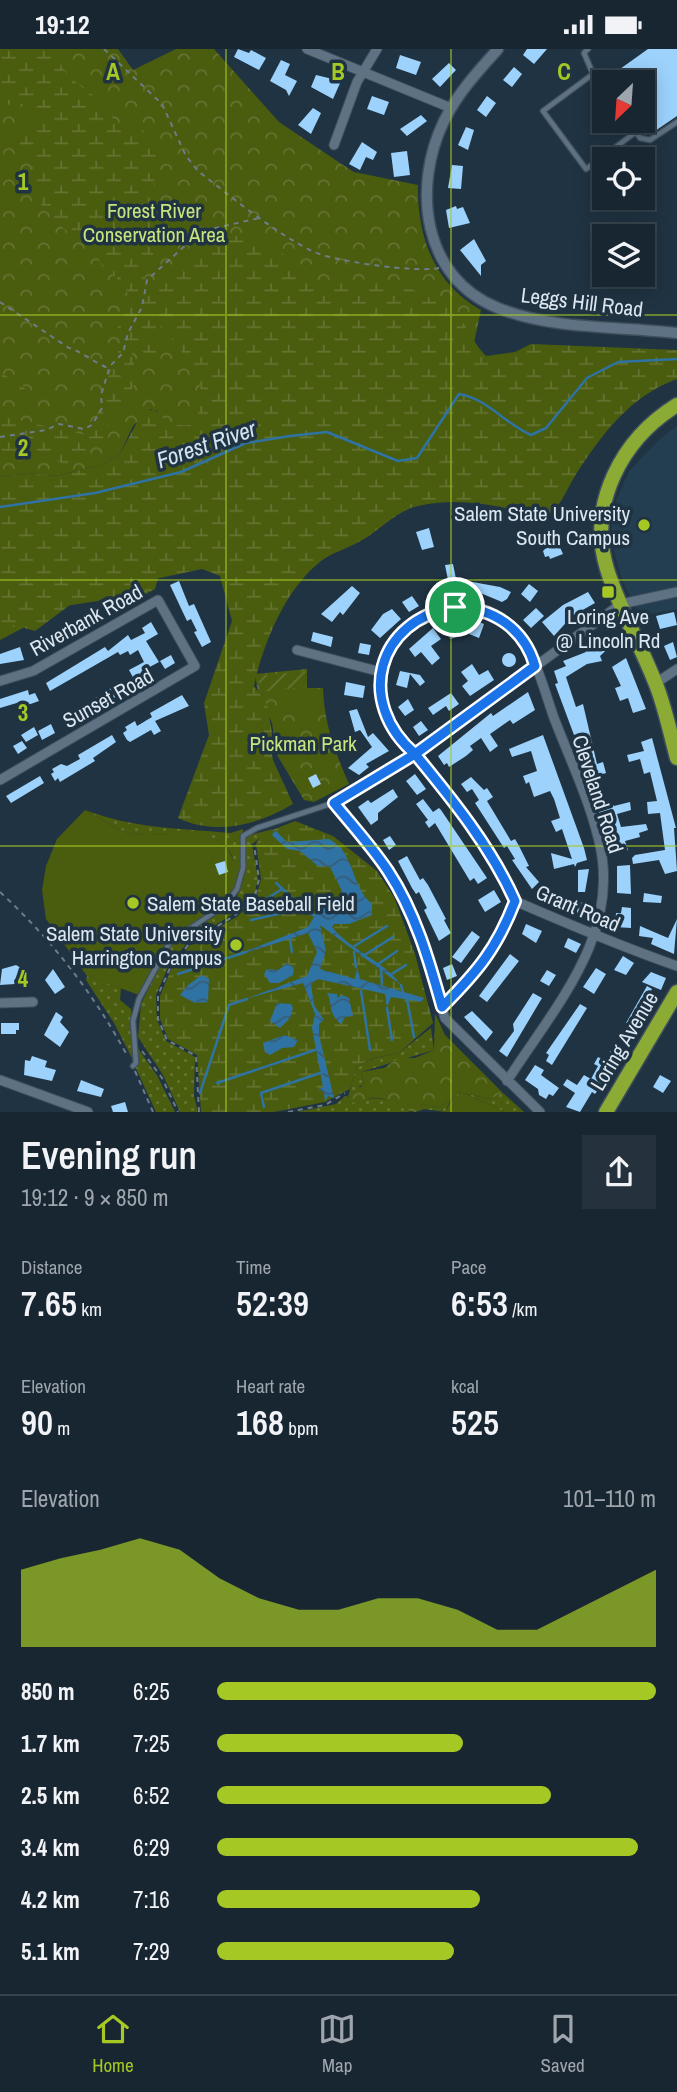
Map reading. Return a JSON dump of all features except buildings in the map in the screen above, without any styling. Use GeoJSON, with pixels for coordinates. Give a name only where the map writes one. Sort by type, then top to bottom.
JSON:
{"type":"FeatureCollection","features":[{"type":"Feature","properties":{"kind":"highway"},"geometry":{"type":"LineString","coordinates":[[677,405],[634,441],[610,482],[603,513],[603,555],[621,604],[656,683],[677,758]]}},
{"type":"Feature","properties":{"kind":"highway","name":"Loring Avenue"},"geometry":{"type":"LineString","coordinates":[[606,1112],[677,995]]}},
{"type":"Feature","properties":{"kind":"street"},"geometry":{"type":"LineString","coordinates":[[307,49],[451,108]]}},
{"type":"Feature","properties":{"kind":"street"},"geometry":{"type":"LineString","coordinates":[[334,145],[363,71],[377,49]]}},
{"type":"Feature","properties":{"kind":"street","name":"Leggs Hill Road"},"geometry":{"type":"LineString","coordinates":[[498,49],[451,108],[433,148],[426,193],[432,236],[446,265],[472,293],[510,312],[567,322],[677,333]]}},
{"type":"Feature","properties":{"kind":"street"},"geometry":{"type":"LineString","coordinates":[[540,1112],[451,1026],[402,895],[377,856],[334,803],[415,754],[621,604],[677,592]]}},
{"type":"Feature","properties":{"kind":"street","name":"Riverbank Road"},"geometry":{"type":"LineString","coordinates":[[0,681],[33,671],[158,600],[195,666]]}},
{"type":"Feature","properties":{"kind":"street","name":"Cleveland Road"},"geometry":{"type":"LineString","coordinates":[[381,672],[388,650],[408,626],[437,610],[473,607],[495,614],[523,641],[535,666],[598,837],[605,890],[603,912],[596,935],[577,970],[506,1081]]}},
{"type":"Feature","properties":{"kind":"street"},"geometry":{"type":"LineString","coordinates":[[297,650],[381,672]]}},
{"type":"Feature","properties":{"kind":"street","name":"Sunset Road"},"geometry":{"type":"LineString","coordinates":[[0,780],[195,666]]}},
{"type":"Feature","properties":{"kind":"street"},"geometry":{"type":"LineString","coordinates":[[656,683],[677,669]]}},
{"type":"Feature","properties":{"kind":"street","name":"Grant Road"},"geometry":{"type":"LineString","coordinates":[[381,672],[387,720],[449,796],[503,875],[515,901],[677,966]]}},
{"type":"Feature","properties":{"kind":"street"},"geometry":{"type":"LineString","coordinates":[[442,1007],[471,978],[500,938],[515,901]]}},
{"type":"Feature","properties":{"kind":"street"},"geometry":{"type":"LineString","coordinates":[[0,1003],[33,1002]]}},
{"type":"Feature","properties":{"kind":"street"},"geometry":{"type":"LineString","coordinates":[[0,1080],[88,1112]]}},
{"type":"Feature","properties":{"kind":"lane"},"geometry":{"type":"LineString","coordinates":[[588,49],[584,53],[592,72]]}},
{"type":"Feature","properties":{"kind":"lane"},"geometry":{"type":"LineString","coordinates":[[592,75],[543,111],[586,169],[635,133]]}},
{"type":"Feature","properties":{"kind":"lane"},"geometry":{"type":"LineString","coordinates":[[636,133],[639,138],[650,140],[677,122]]}},
{"type":"Feature","properties":{"kind":"lane"},"geometry":{"type":"LineString","coordinates":[[132,1066],[136,1063],[134,1011],[170,942],[225,905],[237,889],[243,868],[243,837],[257,828],[334,803]]}},
{"type":"Feature","properties":{"kind":"path"},"geometry":{"type":"LineString","coordinates":[[104,49],[162,104],[186,156],[198,171],[316,253],[422,271],[446,265]]}},
{"type":"Feature","properties":{"kind":"path"},"geometry":{"type":"LineString","coordinates":[[0,437],[52,429],[60,424],[84,429],[92,425],[102,408],[101,395],[109,369],[123,353],[128,333],[142,307],[149,278],[207,230],[241,225],[262,218]]}},
{"type":"Feature","properties":{"kind":"path"},"geometry":{"type":"LineString","coordinates":[[0,302],[69,348],[79,351],[86,360],[109,369]]}},
{"type":"Feature","properties":{"kind":"path"},"geometry":{"type":"LineString","coordinates":[[199,1112],[196,1056],[167,1040],[158,1019],[158,995],[171,966],[189,944],[237,913],[255,896],[259,879],[254,845]]}},
{"type":"Feature","properties":{"kind":"path"},"geometry":{"type":"LineString","coordinates":[[0,892],[64,959],[96,1002],[132,1066],[153,1112]]}},
{"type":"Feature","properties":{"kind":"path"},"geometry":{"type":"LineString","coordinates":[[134,1038],[162,1077],[178,1112]]}},
{"type":"Feature","properties":{"kind":"path"},"geometry":{"type":"LineString","coordinates":[[288,1112],[325,1105],[345,1093]]}},
{"type":"Feature","properties":{"kind":"shaded area","name":"Salem State University South Campus"},"geometry":{"type":"Polygon","coordinates":[[[677,426],[677,609],[640,616],[622,580],[611,541],[613,508],[629,471],[661,438],[677,426]]]}},
{"type":"Feature","properties":{"kind":"green space"},"geometry":{"type":"Polygon","coordinates":[[[0,49],[50,49],[69,77],[99,100],[117,124],[142,129],[156,152],[153,202],[160,235],[144,279],[149,286],[161,285],[207,243],[223,236],[237,236],[275,247],[301,278],[313,283],[371,279],[393,283],[420,293],[455,314],[486,356],[515,352],[531,344],[677,350],[677,379],[645,396],[618,419],[585,461],[558,505],[544,519],[514,510],[465,502],[418,506],[397,516],[359,542],[321,561],[308,572],[278,617],[263,652],[254,686],[267,704],[273,739],[270,743],[273,760],[293,804],[266,818],[222,827],[178,818],[209,735],[204,703],[232,621],[220,576],[202,569],[155,579],[120,596],[91,596],[74,602],[35,631],[10,624],[0,630],[0,477],[27,473],[55,476],[101,465],[120,454],[142,413],[154,409],[169,422],[190,425],[199,412],[202,399],[195,372],[161,325],[157,340],[162,349],[160,359],[155,360],[138,348],[134,350],[131,355],[135,375],[131,392],[120,406],[104,418],[110,431],[104,440],[87,448],[87,458],[68,466],[40,453],[17,463],[0,458],[0,416],[86,435],[94,430],[101,395],[122,342],[117,324],[127,310],[128,302],[126,284],[103,269],[94,248],[64,229],[38,201],[31,164],[20,145],[18,133],[36,117],[25,104],[0,105],[0,49]]]}},
{"type":"Feature","properties":{"kind":"green space","name":"Forest River Conservation Area"},"geometry":{"type":"Polygon","coordinates":[[[4,49],[118,49],[133,70],[176,49],[214,49],[279,122],[340,163],[354,172],[418,185],[421,222],[432,257],[451,287],[481,310],[468,371],[212,420],[161,454],[157,411],[151,409],[133,426],[120,454],[101,465],[55,476],[27,473],[0,477],[0,52],[4,49]]]}},
{"type":"Feature","properties":{"kind":"green space"},"geometry":{"type":"Polygon","coordinates":[[[0,373],[21,383],[29,395],[18,395],[0,385],[0,373]]]}},
{"type":"Feature","properties":{"kind":"green space"},"geometry":{"type":"Polygon","coordinates":[[[162,564],[155,589],[139,598],[137,595],[65,606],[0,640],[0,601],[162,564]]]}},
{"type":"Feature","properties":{"kind":"green space","name":"Pickman Park"},"geometry":{"type":"Polygon","coordinates":[[[307,669],[307,688],[323,688],[331,737],[349,784],[314,802],[304,800],[277,755],[272,723],[258,693],[255,674],[307,669]]]}},
{"type":"Feature","properties":{"kind":"green space"},"geometry":{"type":"Polygon","coordinates":[[[306,671],[307,687],[260,692],[258,676],[306,671]]]}},
{"type":"Feature","properties":{"kind":"green space"},"geometry":{"type":"Polygon","coordinates":[[[321,689],[323,708],[283,712],[281,693],[321,689]]]}},
{"type":"Feature","properties":{"kind":"green space"},"geometry":{"type":"Polygon","coordinates":[[[85,810],[122,821],[157,827],[231,833],[243,829],[242,865],[233,890],[228,897],[234,883],[235,867],[230,852],[221,843],[209,837],[194,835],[133,834],[114,827],[85,810]]]}},
{"type":"Feature","properties":{"kind":"green space","name":"Salem State Baseball Field"},"geometry":{"type":"Polygon","coordinates":[[[85,810],[114,827],[133,834],[208,836],[224,845],[232,857],[236,872],[234,885],[228,896],[207,915],[166,944],[139,995],[87,976],[46,919],[42,890],[46,866],[57,839],[85,810]]]}},
{"type":"Feature","properties":{"kind":"green space"},"geometry":{"type":"Polygon","coordinates":[[[295,821],[333,836],[377,871],[394,897],[415,954],[433,1023],[399,1053],[374,1058],[356,1067],[350,1089],[325,1102],[274,1112],[201,1112],[197,1055],[168,1039],[160,1019],[160,996],[172,967],[190,945],[238,916],[256,897],[261,879],[256,844],[262,834],[295,821]]]}},
{"type":"Feature","properties":{"kind":"green space"},"geometry":{"type":"Polygon","coordinates":[[[273,829],[252,844],[258,879],[254,895],[236,912],[187,943],[169,965],[156,995],[157,1020],[166,1041],[195,1057],[194,1096],[198,1112],[180,1112],[163,1075],[138,1037],[141,1004],[171,944],[236,899],[244,878],[246,836],[273,829]]]}},
{"type":"Feature","properties":{"kind":"green space"},"geometry":{"type":"Polygon","coordinates":[[[87,976],[121,988],[120,1000],[131,1009],[133,1060],[114,1023],[86,980],[87,976]]]}},
{"type":"Feature","properties":{"kind":"green space"},"geometry":{"type":"Polygon","coordinates":[[[435,1013],[445,1035],[503,1093],[490,1099],[460,1092],[438,1108],[423,1104],[416,1112],[382,1099],[366,1099],[361,1105],[351,1102],[349,1097],[364,1084],[361,1072],[384,1068],[399,1058],[415,1058],[434,1050],[435,1013]]]}},
{"type":"Feature","properties":{"kind":"green space"},"geometry":{"type":"Polygon","coordinates":[[[431,1028],[434,1050],[361,1072],[364,1085],[359,1086],[366,1099],[389,1100],[410,1112],[297,1112],[336,1104],[345,1096],[348,1097],[356,1067],[375,1058],[399,1053],[431,1028]]]}},
{"type":"Feature","properties":{"kind":"green space"},"geometry":{"type":"Polygon","coordinates":[[[137,1047],[158,1077],[175,1112],[156,1112],[135,1066],[137,1047]]]}},
{"type":"Feature","properties":{"kind":"green space"},"geometry":{"type":"Polygon","coordinates":[[[460,1092],[456,1101],[451,1099],[445,1112],[424,1109],[416,1112],[423,1104],[438,1108],[460,1092]]]}},
{"type":"Feature","properties":{"kind":"green space"},"geometry":{"type":"Polygon","coordinates":[[[460,1092],[505,1112],[445,1112],[452,1099],[456,1100],[460,1092]]]}},
{"type":"Feature","properties":{"kind":"green space"},"geometry":{"type":"Polygon","coordinates":[[[464,1093],[490,1099],[503,1093],[524,1112],[505,1112],[464,1093]]]}},
{"type":"Feature","properties":{"kind":"water"},"geometry":{"type":"Polygon","coordinates":[[[275,830],[287,842],[329,839],[344,852],[360,888],[372,904],[372,915],[349,924],[334,924],[332,927],[348,943],[394,976],[401,985],[320,925],[326,951],[320,969],[355,979],[357,967],[360,979],[424,998],[422,1002],[391,997],[387,1008],[385,994],[318,979],[311,984],[314,1005],[324,1020],[319,1024],[319,1035],[334,1098],[328,1096],[325,1102],[324,1092],[318,1089],[323,1087],[312,1028],[315,1014],[303,983],[245,999],[307,976],[317,952],[308,933],[245,953],[246,951],[308,927],[314,917],[298,906],[297,901],[308,912],[316,914],[329,905],[337,904],[342,891],[330,867],[318,866],[300,851],[287,849],[272,835],[275,830]]]}},
{"type":"Feature","properties":{"kind":"water"},"geometry":{"type":"Polygon","coordinates":[[[287,963],[294,967],[293,975],[279,983],[270,983],[264,974],[267,969],[278,970],[287,963]]]}},
{"type":"Feature","properties":{"kind":"water"},"geometry":{"type":"Polygon","coordinates":[[[202,975],[209,979],[208,1002],[195,1003],[180,995],[188,985],[202,975]]]}},
{"type":"Feature","properties":{"kind":"water"},"geometry":{"type":"Polygon","coordinates":[[[327,993],[337,994],[337,998],[342,995],[349,998],[353,1016],[345,1017],[341,1024],[332,1012],[327,993]]]}},
{"type":"Feature","properties":{"kind":"water"},"geometry":{"type":"Polygon","coordinates":[[[277,1003],[291,1004],[293,1008],[290,1018],[280,1028],[270,1021],[277,1003]]]}},
{"type":"Feature","properties":{"kind":"water"},"geometry":{"type":"Polygon","coordinates":[[[284,1035],[298,1040],[294,1047],[282,1048],[270,1055],[265,1052],[263,1043],[284,1035]]]}},
{"type":"Feature","properties":{"kind":"waterway","name":"Forest River"},"geometry":{"type":"LineString","coordinates":[[0,507],[95,493],[181,472],[246,443],[290,436],[327,432],[398,461],[417,458],[459,394],[479,401],[531,435],[546,428],[587,378],[618,362],[677,359]]}},
{"type":"Feature","properties":{"kind":"waterway"},"geometry":{"type":"LineString","coordinates":[[276,883],[297,902]]}},
{"type":"Feature","properties":{"kind":"waterway"},"geometry":{"type":"LineString","coordinates":[[265,900],[282,889]]}},
{"type":"Feature","properties":{"kind":"waterway"},"geometry":{"type":"LineString","coordinates":[[251,920],[301,909]]}},
{"type":"Feature","properties":{"kind":"waterway"},"geometry":{"type":"LineString","coordinates":[[353,947],[387,926]]}},
{"type":"Feature","properties":{"kind":"waterway"},"geometry":{"type":"LineString","coordinates":[[363,956],[393,937]]}},
{"type":"Feature","properties":{"kind":"waterway"},"geometry":{"type":"LineString","coordinates":[[290,939],[292,952]]}},
{"type":"Feature","properties":{"kind":"waterway"},"geometry":{"type":"LineString","coordinates":[[377,965],[397,951]]}},
{"type":"Feature","properties":{"kind":"waterway"},"geometry":{"type":"LineString","coordinates":[[178,974],[246,952]]}},
{"type":"Feature","properties":{"kind":"waterway"},"geometry":{"type":"LineString","coordinates":[[354,952],[356,967]]}},
{"type":"Feature","properties":{"kind":"waterway"},"geometry":{"type":"LineString","coordinates":[[390,975],[406,965]]}},
{"type":"Feature","properties":{"kind":"waterway"},"geometry":{"type":"LineString","coordinates":[[381,969],[382,984]]}},
{"type":"Feature","properties":{"kind":"waterway"},"geometry":{"type":"LineString","coordinates":[[401,985],[403,992]]}},
{"type":"Feature","properties":{"kind":"waterway"},"geometry":{"type":"LineString","coordinates":[[361,991],[370,1050]]}},
{"type":"Feature","properties":{"kind":"waterway"},"geometry":{"type":"LineString","coordinates":[[200,1093],[229,1005],[247,999]]}},
{"type":"Feature","properties":{"kind":"waterway"},"geometry":{"type":"LineString","coordinates":[[407,999],[414,1037]]}},
{"type":"Feature","properties":{"kind":"waterway"},"geometry":{"type":"LineString","coordinates":[[387,1008],[392,1040]]}},
{"type":"Feature","properties":{"kind":"waterway"},"geometry":{"type":"LineString","coordinates":[[217,1083],[318,1049]]}},
{"type":"Feature","properties":{"kind":"waterway"},"geometry":{"type":"LineString","coordinates":[[264,1107],[261,1093],[323,1072]]}},
{"type":"Feature","properties":{"kind":"place","name":"Salem State University South Campus"},"geometry":{"type":"Point","coordinates":[644,525]}},
{"type":"Feature","properties":{"kind":"place","name":"Loring Ave @ Lincoln Rd"},"geometry":{"type":"Point","coordinates":[608,592]}},
{"type":"Feature","properties":{"kind":"place","name":"Salem State Baseball Field"},"geometry":{"type":"Point","coordinates":[133,903]}},
{"type":"Feature","properties":{"kind":"place","name":"Salem State University Harrington Campus"},"geometry":{"type":"Point","coordinates":[236,945]}},
{"type":"Feature","properties":{"kind":"route"},"geometry":{"type":"LineString","coordinates":[[455,607],[437,610],[408,626],[388,650],[381,672],[382,698],[387,720],[394,732],[415,754],[334,803],[377,856],[402,895],[421,941],[442,1007],[471,978],[500,938],[515,901],[503,875],[449,796],[415,754],[535,666],[523,641],[512,627],[495,614],[473,607],[455,607]]}}]}
